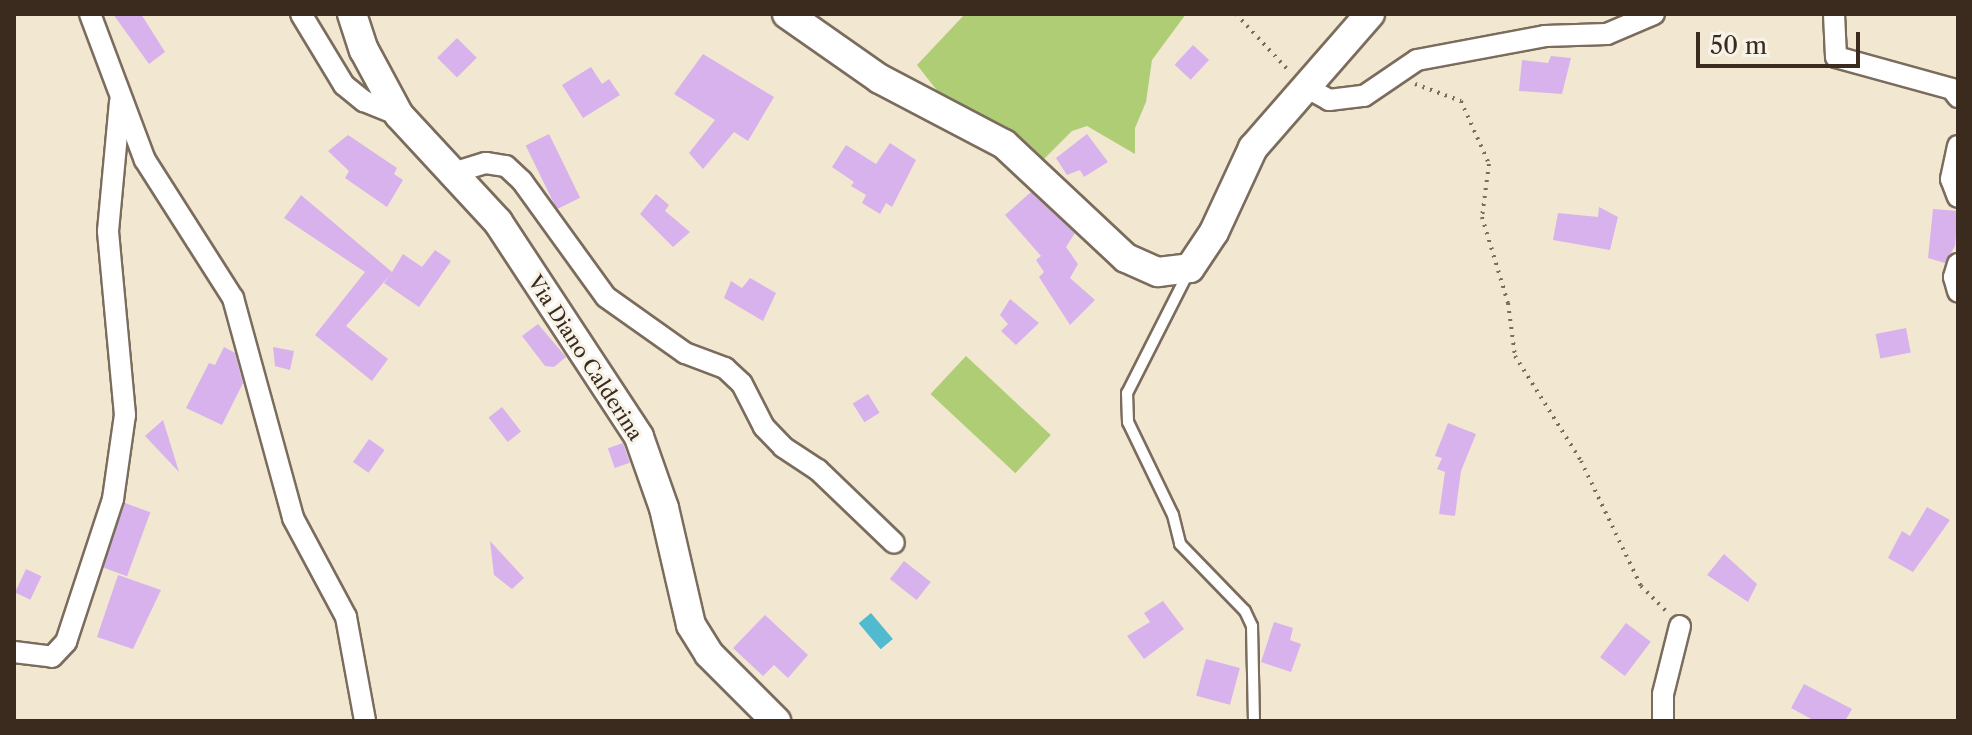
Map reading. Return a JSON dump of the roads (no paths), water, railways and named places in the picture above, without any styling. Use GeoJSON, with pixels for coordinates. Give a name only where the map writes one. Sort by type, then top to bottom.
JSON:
{"type":"FeatureCollection","features":[{"type":"Feature","properties":{"kind":"main road","name":"Via Diano Calderina"},"geometry":{"type":"LineString","coordinates":[[352,14],[364,50],[399,115],[456,172],[498,222],[639,437],[664,508],[691,625],[709,654],[776,721]]}},
{"type":"Feature","properties":{"kind":"main road"},"geometry":{"type":"LineString","coordinates":[[787,14],[880,79],[1004,144],[1126,258],[1158,272],[1190,268],[1214,232],[1253,148],[1370,14]]}},
{"type":"Feature","properties":{"kind":"street"},"geometry":{"type":"LineString","coordinates":[[90,14],[145,160],[233,298],[293,518],[346,617],[365,721]]}},
{"type":"Feature","properties":{"kind":"street"},"geometry":{"type":"LineString","coordinates":[[301,14],[344,85],[364,101],[399,115]]}},
{"type":"Feature","properties":{"kind":"street"},"geometry":{"type":"LineString","coordinates":[[1304,86],[1329,100],[1364,96],[1417,60],[1494,44],[1607,34],[1654,14]]}},
{"type":"Feature","properties":{"kind":"street"},"geometry":{"type":"LineString","coordinates":[[1834,14],[1836,57],[1952,89],[1958,97]]}},
{"type":"Feature","properties":{"kind":"street"},"geometry":{"type":"LineString","coordinates":[[14,652],[52,657],[66,642],[113,499],[125,415],[108,231],[120,98]]}},
{"type":"Feature","properties":{"kind":"street"},"geometry":{"type":"LineString","coordinates":[[1958,146],[1951,179],[1958,197]]}},
{"type":"Feature","properties":{"kind":"street"},"geometry":{"type":"LineString","coordinates":[[456,172],[486,163],[506,166],[522,181],[606,297],[685,353],[725,368],[742,384],[764,427],[783,447],[818,470],[894,543]]}},
{"type":"Feature","properties":{"kind":"street"},"geometry":{"type":"LineString","coordinates":[[1958,264],[1954,277],[1958,291]]}},
{"type":"Feature","properties":{"kind":"street"},"geometry":{"type":"LineString","coordinates":[[1663,721],[1663,694],[1680,626]]}},
{"type":"Feature","properties":{"kind":"lane"},"geometry":{"type":"LineString","coordinates":[[1190,268],[1127,393],[1128,422],[1173,515],[1180,544],[1245,611],[1252,626],[1254,721]]}},
{"type":"Feature","properties":{"kind":"water"},"geometry":{"type":"Polygon","coordinates":[[[871,613],[893,639],[881,649],[859,623],[871,613]]]}}]}
